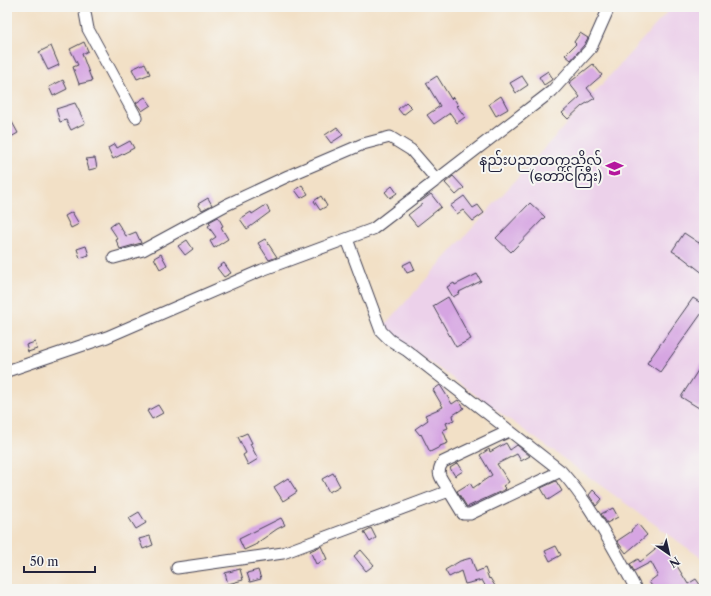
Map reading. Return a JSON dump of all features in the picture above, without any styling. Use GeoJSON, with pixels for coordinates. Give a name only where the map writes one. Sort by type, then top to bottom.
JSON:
{"type":"FeatureCollection","features":[{"type":"Feature","properties":{"kind":"street"},"geometry":{"type":"LineString","coordinates":[[84,7],[88,28],[136,117]]}},
{"type":"Feature","properties":{"kind":"street"},"geometry":{"type":"LineString","coordinates":[[7,371],[107,336],[262,270],[373,229],[552,91],[591,48],[607,12],[605,7]]}},
{"type":"Feature","properties":{"kind":"street"},"geometry":{"type":"LineString","coordinates":[[114,258],[143,250],[226,205],[288,176],[363,144],[390,137],[411,150],[437,180]]}},
{"type":"Feature","properties":{"kind":"street"},"geometry":{"type":"LineString","coordinates":[[347,239],[381,331],[390,340],[406,350],[561,471],[575,487],[600,525],[636,589]]}},
{"type":"Feature","properties":{"kind":"street"},"geometry":{"type":"LineString","coordinates":[[509,431],[444,462],[439,467],[439,473],[463,514],[470,514],[561,471]]}},
{"type":"Feature","properties":{"kind":"street"},"geometry":{"type":"LineString","coordinates":[[177,568],[283,553],[449,491]]}},
{"type":"Feature","properties":{"kind":"shaded area","name":"နည်းပညာတက္ကသိုလ် (တောင်ကြီး)"},"geometry":{"type":"Polygon","coordinates":[[[666,7],[704,7],[704,560],[383,327],[669,10],[666,7]]]}},
{"type":"Feature","properties":{"kind":"building"},"geometry":{"type":"Polygon","coordinates":[[[580,33],[588,38],[571,60],[565,55],[576,44],[574,42],[580,33]]]}},
{"type":"Feature","properties":{"kind":"building"},"geometry":{"type":"Polygon","coordinates":[[[84,42],[88,51],[82,54],[92,81],[79,84],[73,67],[78,65],[70,49],[84,42]]]}},
{"type":"Feature","properties":{"kind":"building"},"geometry":{"type":"Polygon","coordinates":[[[51,46],[59,65],[48,70],[39,52],[51,46]]]}},
{"type":"Feature","properties":{"kind":"building"},"geometry":{"type":"Polygon","coordinates":[[[145,63],[150,74],[137,79],[132,69],[145,63]]]}},
{"type":"Feature","properties":{"kind":"building"},"geometry":{"type":"Polygon","coordinates":[[[593,64],[602,75],[587,88],[595,98],[582,106],[568,119],[562,113],[580,97],[569,83],[593,64]]]}},
{"type":"Feature","properties":{"kind":"building"},"geometry":{"type":"Polygon","coordinates":[[[548,71],[553,79],[544,85],[539,77],[548,71]]]}},
{"type":"Feature","properties":{"kind":"building"},"geometry":{"type":"Polygon","coordinates":[[[437,76],[451,99],[453,97],[458,105],[457,106],[465,117],[457,123],[450,113],[434,124],[427,115],[440,106],[426,83],[437,76]]]}},
{"type":"Feature","properties":{"kind":"building"},"geometry":{"type":"Polygon","coordinates":[[[522,76],[528,85],[516,93],[510,83],[522,76]]]}},
{"type":"Feature","properties":{"kind":"building"},"geometry":{"type":"Polygon","coordinates":[[[63,80],[67,89],[53,96],[49,87],[63,80]]]}},
{"type":"Feature","properties":{"kind":"building"},"geometry":{"type":"Polygon","coordinates":[[[501,96],[508,109],[496,116],[489,104],[501,96]]]}},
{"type":"Feature","properties":{"kind":"building"},"geometry":{"type":"Polygon","coordinates":[[[145,97],[151,105],[142,111],[136,103],[145,97]]]}},
{"type":"Feature","properties":{"kind":"building"},"geometry":{"type":"Polygon","coordinates":[[[406,102],[412,108],[403,115],[398,109],[406,102]]]}},
{"type":"Feature","properties":{"kind":"building"},"geometry":{"type":"Polygon","coordinates":[[[75,103],[85,123],[71,130],[66,120],[60,122],[56,109],[75,103]]]}},
{"type":"Feature","properties":{"kind":"building"},"geometry":{"type":"Polygon","coordinates":[[[12,122],[18,133],[11,137],[7,129],[7,125],[12,122]]]}},
{"type":"Feature","properties":{"kind":"building"},"geometry":{"type":"Polygon","coordinates":[[[337,127],[343,135],[331,143],[325,135],[337,127]]]}},
{"type":"Feature","properties":{"kind":"building"},"geometry":{"type":"Polygon","coordinates":[[[130,141],[134,148],[113,159],[108,148],[115,144],[117,148],[130,141]]]}},
{"type":"Feature","properties":{"kind":"building"},"geometry":{"type":"Polygon","coordinates":[[[95,158],[97,168],[89,170],[86,159],[95,158]]]}},
{"type":"Feature","properties":{"kind":"building"},"geometry":{"type":"Polygon","coordinates":[[[453,176],[464,188],[456,195],[445,183],[453,176]]]}},
{"type":"Feature","properties":{"kind":"building"},"geometry":{"type":"Polygon","coordinates":[[[302,185],[308,194],[301,198],[295,190],[302,185]]]}},
{"type":"Feature","properties":{"kind":"building"},"geometry":{"type":"Polygon","coordinates":[[[392,186],[397,193],[390,198],[385,192],[392,186]]]}},
{"type":"Feature","properties":{"kind":"building"},"geometry":{"type":"Polygon","coordinates":[[[431,194],[441,207],[417,226],[408,215],[422,204],[420,202],[431,194]]]}},
{"type":"Feature","properties":{"kind":"building"},"geometry":{"type":"Polygon","coordinates":[[[321,196],[327,206],[320,210],[314,201],[321,196]]]}},
{"type":"Feature","properties":{"kind":"building"},"geometry":{"type":"Polygon","coordinates":[[[464,196],[473,208],[478,205],[484,213],[473,221],[463,210],[457,214],[450,206],[464,196]]]}},
{"type":"Feature","properties":{"kind":"building"},"geometry":{"type":"Polygon","coordinates":[[[208,198],[212,205],[202,210],[198,204],[208,198]]]}},
{"type":"Feature","properties":{"kind":"building"},"geometry":{"type":"Polygon","coordinates":[[[530,203],[545,217],[511,252],[496,238],[530,203]]]}},
{"type":"Feature","properties":{"kind":"building"},"geometry":{"type":"Polygon","coordinates":[[[266,205],[270,212],[247,229],[240,219],[251,212],[252,214],[266,205]]]}},
{"type":"Feature","properties":{"kind":"building"},"geometry":{"type":"Polygon","coordinates":[[[72,212],[79,224],[71,228],[65,216],[72,212]]]}},
{"type":"Feature","properties":{"kind":"building"},"geometry":{"type":"Polygon","coordinates":[[[218,217],[223,226],[221,227],[228,239],[214,248],[210,241],[216,237],[208,226],[211,224],[209,222],[218,217]]]}},
{"type":"Feature","properties":{"kind":"building"},"geometry":{"type":"Polygon","coordinates":[[[117,222],[126,236],[136,232],[141,243],[120,249],[116,240],[118,239],[110,227],[117,222]]]}},
{"type":"Feature","properties":{"kind":"building"},"geometry":{"type":"Polygon","coordinates":[[[684,233],[699,243],[704,237],[704,274],[672,251],[684,233]]]}},
{"type":"Feature","properties":{"kind":"building"},"geometry":{"type":"Polygon","coordinates":[[[265,239],[277,257],[269,260],[258,243],[265,239]]]}},
{"type":"Feature","properties":{"kind":"building"},"geometry":{"type":"Polygon","coordinates":[[[187,240],[193,249],[185,255],[178,246],[187,240]]]}},
{"type":"Feature","properties":{"kind":"building"},"geometry":{"type":"Polygon","coordinates":[[[86,246],[89,255],[80,258],[77,249],[86,246]]]}},
{"type":"Feature","properties":{"kind":"building"},"geometry":{"type":"Polygon","coordinates":[[[161,254],[167,265],[160,269],[154,258],[161,254]]]}},
{"type":"Feature","properties":{"kind":"building"},"geometry":{"type":"Polygon","coordinates":[[[411,261],[415,270],[407,273],[403,265],[411,261]]]}},
{"type":"Feature","properties":{"kind":"building"},"geometry":{"type":"Polygon","coordinates":[[[224,263],[231,273],[224,277],[217,268],[224,263]]]}},
{"type":"Feature","properties":{"kind":"building"},"geometry":{"type":"Polygon","coordinates":[[[477,274],[481,281],[459,292],[460,293],[453,297],[447,287],[454,283],[455,285],[477,274]]]}},
{"type":"Feature","properties":{"kind":"building"},"geometry":{"type":"Polygon","coordinates":[[[448,297],[471,339],[456,347],[433,306],[448,297]]]}},
{"type":"Feature","properties":{"kind":"building"},"geometry":{"type":"Polygon","coordinates":[[[693,298],[704,305],[704,310],[660,372],[647,363],[693,298]]]}},
{"type":"Feature","properties":{"kind":"building"},"geometry":{"type":"Polygon","coordinates":[[[35,342],[37,349],[28,352],[26,345],[35,342]]]}},
{"type":"Feature","properties":{"kind":"building"},"geometry":{"type":"Polygon","coordinates":[[[704,361],[704,400],[699,408],[681,397],[704,361]]]}},
{"type":"Feature","properties":{"kind":"building"},"geometry":{"type":"Polygon","coordinates":[[[440,385],[452,404],[458,400],[464,408],[453,415],[454,420],[446,423],[448,428],[443,430],[448,443],[430,452],[421,434],[420,435],[415,429],[428,420],[425,415],[443,407],[433,390],[440,385]]]}},
{"type":"Feature","properties":{"kind":"building"},"geometry":{"type":"Polygon","coordinates":[[[158,405],[163,413],[152,419],[147,411],[158,405]]]}},
{"type":"Feature","properties":{"kind":"building"},"geometry":{"type":"Polygon","coordinates":[[[247,433],[252,443],[250,444],[258,459],[248,465],[243,455],[246,453],[238,437],[247,433]]]}},
{"type":"Feature","properties":{"kind":"building"},"geometry":{"type":"Polygon","coordinates":[[[506,443],[510,450],[517,445],[530,456],[521,461],[517,454],[497,464],[509,482],[503,486],[506,489],[467,507],[457,491],[470,483],[473,488],[492,475],[480,455],[489,449],[490,452],[506,443]]]}},
{"type":"Feature","properties":{"kind":"building"},"geometry":{"type":"Polygon","coordinates":[[[458,463],[463,471],[455,476],[450,468],[458,463]]]}},
{"type":"Feature","properties":{"kind":"building"},"geometry":{"type":"Polygon","coordinates":[[[333,473],[340,486],[329,492],[322,479],[333,473]]]}},
{"type":"Feature","properties":{"kind":"building"},"geometry":{"type":"Polygon","coordinates":[[[288,478],[297,492],[283,501],[274,487],[288,478]]]}},
{"type":"Feature","properties":{"kind":"building"},"geometry":{"type":"Polygon","coordinates":[[[556,481],[562,491],[548,500],[541,488],[556,481]]]}},
{"type":"Feature","properties":{"kind":"building"},"geometry":{"type":"Polygon","coordinates":[[[593,490],[602,499],[596,506],[589,495],[593,490]]]}},
{"type":"Feature","properties":{"kind":"building"},"geometry":{"type":"Polygon","coordinates":[[[613,508],[618,517],[607,523],[601,514],[613,508]]]}},
{"type":"Feature","properties":{"kind":"building"},"geometry":{"type":"Polygon","coordinates":[[[139,512],[146,523],[136,529],[129,518],[139,512]]]}},
{"type":"Feature","properties":{"kind":"building"},"geometry":{"type":"Polygon","coordinates":[[[281,518],[285,525],[257,544],[244,550],[239,539],[281,518]]]}},
{"type":"Feature","properties":{"kind":"building"},"geometry":{"type":"Polygon","coordinates":[[[638,524],[647,535],[626,553],[617,541],[632,531],[631,530],[638,524]]]}},
{"type":"Feature","properties":{"kind":"building"},"geometry":{"type":"Polygon","coordinates":[[[371,528],[376,538],[370,542],[364,532],[371,528]]]}},
{"type":"Feature","properties":{"kind":"building"},"geometry":{"type":"Polygon","coordinates":[[[150,536],[153,545],[143,549],[139,539],[150,536]]]}},
{"type":"Feature","properties":{"kind":"building"},"geometry":{"type":"Polygon","coordinates":[[[663,543],[688,584],[696,579],[703,589],[654,589],[649,582],[658,575],[651,562],[634,571],[630,564],[638,559],[640,562],[663,543]]]}},
{"type":"Feature","properties":{"kind":"building"},"geometry":{"type":"Polygon","coordinates":[[[321,546],[327,559],[316,564],[310,551],[321,546]]]}},
{"type":"Feature","properties":{"kind":"building"},"geometry":{"type":"Polygon","coordinates":[[[556,546],[561,555],[550,561],[545,551],[556,546]]]}},
{"type":"Feature","properties":{"kind":"building"},"geometry":{"type":"Polygon","coordinates":[[[361,550],[374,565],[366,571],[354,556],[361,550]]]}},
{"type":"Feature","properties":{"kind":"building"},"geometry":{"type":"Polygon","coordinates":[[[471,558],[476,572],[485,568],[489,579],[490,578],[497,589],[487,589],[482,580],[465,584],[461,571],[449,577],[445,570],[460,561],[471,558]]]}},
{"type":"Feature","properties":{"kind":"building"},"geometry":{"type":"Polygon","coordinates":[[[240,569],[243,580],[228,584],[225,573],[240,569]]]}},
{"type":"Feature","properties":{"kind":"building"},"geometry":{"type":"Polygon","coordinates":[[[258,570],[261,579],[250,582],[247,573],[258,570]]]}},
{"type":"Feature","properties":{"kind":"place","name":"နည်းပညာတက္ကသိုလ် (တောင်ကြီး)"},"geometry":{"type":"Point","coordinates":[615,168]}}]}
